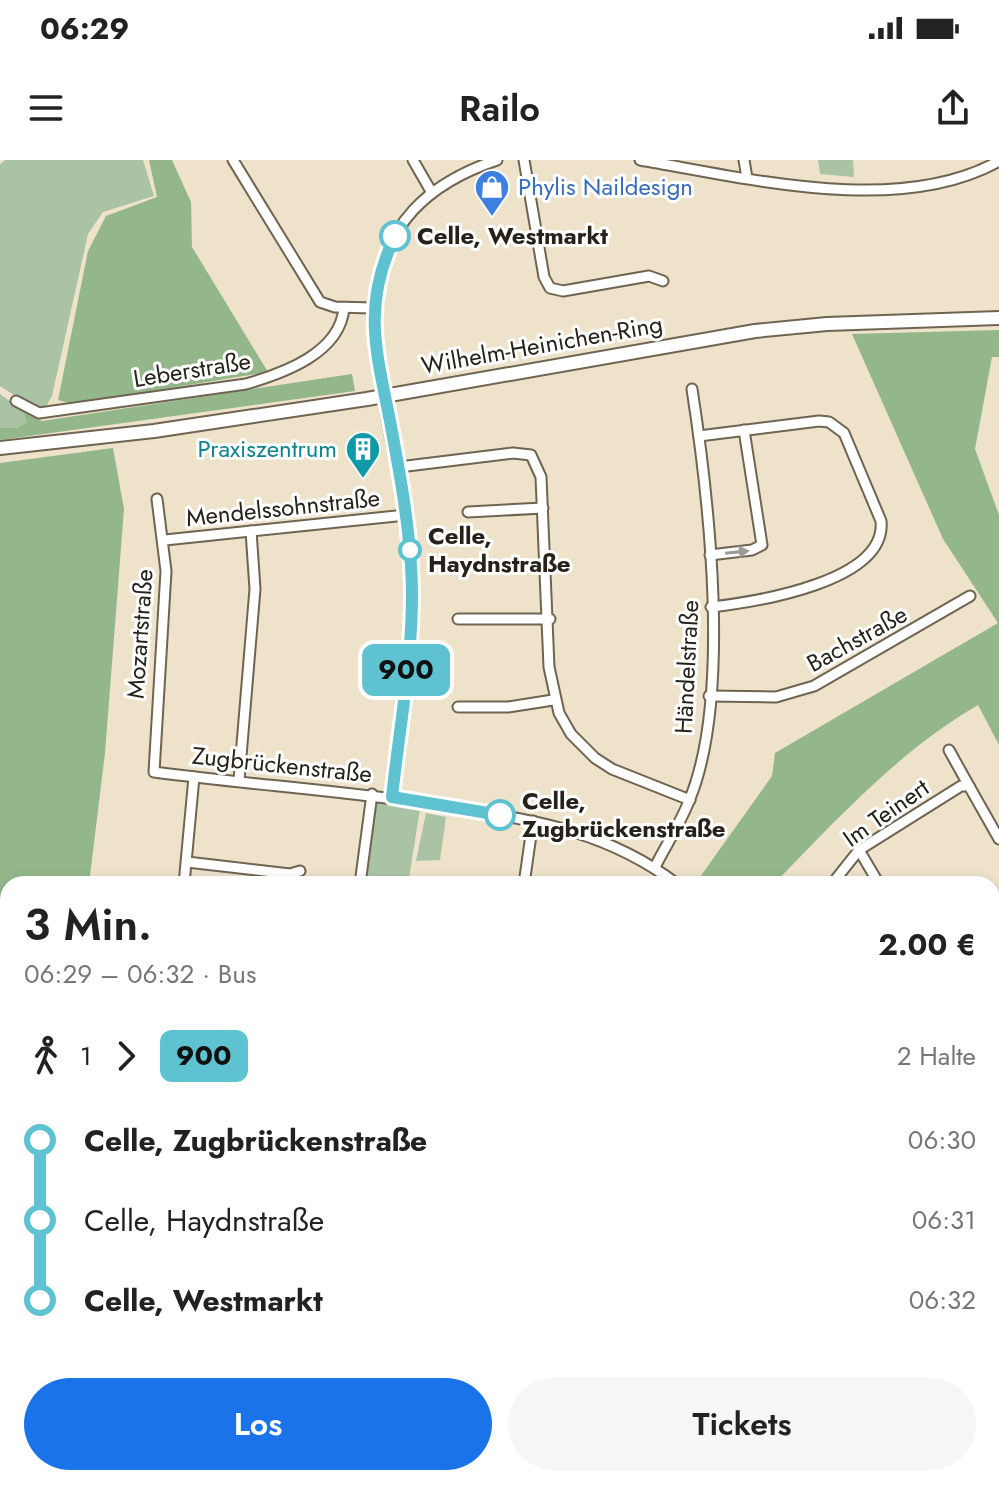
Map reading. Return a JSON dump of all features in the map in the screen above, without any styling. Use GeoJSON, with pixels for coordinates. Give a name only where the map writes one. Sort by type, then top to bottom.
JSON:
{"type":"FeatureCollection","features":[{"type":"Feature","properties":{"kind":"main road","name":"Wilhelm-Heinichen-Ring"},"geometry":{"type":"LineString","coordinates":[[0,448],[168,429],[384,396],[755,331],[827,324],[999,318]]}},
{"type":"Feature","properties":{"kind":"street"},"geometry":{"type":"LineString","coordinates":[[233,160],[320,302],[344,308],[373,308]]}},
{"type":"Feature","properties":{"kind":"street"},"geometry":{"type":"LineString","coordinates":[[413,160],[432,193]]}},
{"type":"Feature","properties":{"kind":"street"},"geometry":{"type":"LineString","coordinates":[[392,797],[410,620],[411,570],[399,467],[375,347],[373,308],[382,265],[395,236],[432,193],[462,174],[497,160]]}},
{"type":"Feature","properties":{"kind":"street"},"geometry":{"type":"LineString","coordinates":[[524,160],[544,277],[550,288],[563,291],[649,276],[663,281]]}},
{"type":"Feature","properties":{"kind":"street"},"geometry":{"type":"LineString","coordinates":[[640,160],[822,187],[884,188],[953,180],[999,161]]}},
{"type":"Feature","properties":{"kind":"street"},"geometry":{"type":"LineString","coordinates":[[744,160],[747,178]]}},
{"type":"Feature","properties":{"kind":"street","name":"Leberstraße"},"geometry":{"type":"LineString","coordinates":[[16,401],[39,413],[246,384],[272,377],[327,344],[341,326],[344,308]]}},
{"type":"Feature","properties":{"kind":"street","name":"Händelstraße"},"geometry":{"type":"LineString","coordinates":[[655,867],[690,800],[701,757],[709,696],[710,555],[692,389]]}},
{"type":"Feature","properties":{"kind":"street"},"geometry":{"type":"LineString","coordinates":[[699,436],[819,421],[837,425],[844,433],[881,521],[882,535],[875,549],[811,587],[766,600],[711,607]]}},
{"type":"Feature","properties":{"kind":"street"},"geometry":{"type":"LineString","coordinates":[[710,555],[752,550],[762,545],[744,430]]}},
{"type":"Feature","properties":{"kind":"street"},"geometry":{"type":"LineString","coordinates":[[399,467],[513,453],[531,455],[541,477],[553,700],[565,726],[595,758],[612,769],[690,800]]}},
{"type":"Feature","properties":{"kind":"street","name":"Mozartstraße"},"geometry":{"type":"LineString","coordinates":[[154,772],[165,540],[157,499]]}},
{"type":"Feature","properties":{"kind":"street"},"geometry":{"type":"LineString","coordinates":[[468,512],[543,508]]}},
{"type":"Feature","properties":{"kind":"street","name":"Mendelssohnstraße"},"geometry":{"type":"LineString","coordinates":[[165,540],[406,515]]}},
{"type":"Feature","properties":{"kind":"street"},"geometry":{"type":"LineString","coordinates":[[239,780],[255,589],[251,531]]}},
{"type":"Feature","properties":{"kind":"street","name":"Bachstraße"},"geometry":{"type":"LineString","coordinates":[[709,696],[776,697],[814,686],[970,596]]}},
{"type":"Feature","properties":{"kind":"street"},"geometry":{"type":"LineString","coordinates":[[458,619],[550,619]]}},
{"type":"Feature","properties":{"kind":"street"},"geometry":{"type":"LineString","coordinates":[[458,707],[508,707],[553,700]]}},
{"type":"Feature","properties":{"kind":"street","name":"Im Teinert"},"geometry":{"type":"LineString","coordinates":[[949,750],[999,839]]}},
{"type":"Feature","properties":{"kind":"street","name":"Zugbrückenstraße"},"geometry":{"type":"LineString","coordinates":[[154,772],[372,794],[533,821],[590,834],[667,876]]}},
{"type":"Feature","properties":{"kind":"street"},"geometry":{"type":"LineString","coordinates":[[185,876],[194,777]]}},
{"type":"Feature","properties":{"kind":"street","name":"Im Teinert"},"geometry":{"type":"LineString","coordinates":[[838,876],[859,850],[961,786],[969,786]]}},
{"type":"Feature","properties":{"kind":"street"},"geometry":{"type":"LineString","coordinates":[[361,876],[372,794]]}},
{"type":"Feature","properties":{"kind":"street"},"geometry":{"type":"LineString","coordinates":[[525,876],[533,821]]}},
{"type":"Feature","properties":{"kind":"street"},"geometry":{"type":"LineString","coordinates":[[859,850],[874,876]]}},
{"type":"Feature","properties":{"kind":"street"},"geometry":{"type":"LineString","coordinates":[[187,862],[290,874],[300,871]]}},
{"type":"Feature","properties":{"kind":"green space"},"geometry":{"type":"Polygon","coordinates":[[[5,160],[143,160],[154,196],[103,212],[88,234],[52,396],[45,408],[33,407],[0,386],[0,164],[5,160]]]}},
{"type":"Feature","properties":{"kind":"green space"},"geometry":{"type":"Polygon","coordinates":[[[149,160],[172,160],[191,202],[192,247],[268,372],[73,404],[58,400],[88,251],[106,216],[157,197],[149,160]]]}},
{"type":"Feature","properties":{"kind":"green space"},"geometry":{"type":"Polygon","coordinates":[[[818,160],[853,160],[854,177],[820,174],[818,160]]]}},
{"type":"Feature","properties":{"kind":"green space"},"geometry":{"type":"Polygon","coordinates":[[[999,330],[999,357],[992,357],[975,449],[999,515],[999,745],[978,705],[949,723],[896,765],[845,811],[782,876],[701,876],[772,776],[775,753],[998,623],[943,539],[852,334],[999,330]]]}},
{"type":"Feature","properties":{"kind":"green space"},"geometry":{"type":"Polygon","coordinates":[[[352,374],[355,391],[0,440],[0,428],[16,428],[27,423],[23,411],[42,421],[352,374]]]}},
{"type":"Feature","properties":{"kind":"green space"},"geometry":{"type":"Polygon","coordinates":[[[0,394],[23,411],[28,423],[16,428],[0,428],[0,394]]]}},
{"type":"Feature","properties":{"kind":"green space"},"geometry":{"type":"Polygon","coordinates":[[[113,448],[124,509],[105,753],[90,876],[0,876],[0,463],[113,448]]]}},
{"type":"Feature","properties":{"kind":"green space"},"geometry":{"type":"Polygon","coordinates":[[[372,794],[421,803],[409,876],[361,876],[372,794]]]}},
{"type":"Feature","properties":{"kind":"green space"},"geometry":{"type":"Polygon","coordinates":[[[426,813],[446,817],[440,860],[416,861],[426,813]]]}},
{"type":"Feature","properties":{"kind":"bus line","name":"900"},"geometry":{"type":"LineString","coordinates":[[395,236],[382,265],[373,308],[375,347],[399,467],[411,570],[408,655],[392,797],[500,815]]}},
{"type":"Feature","properties":{"kind":"place","name":"Phylis Naildesign"},"geometry":{"type":"Point","coordinates":[492,218]}},
{"type":"Feature","properties":{"kind":"place","name":"Celle, Westmarkt"},"geometry":{"type":"Point","coordinates":[395,236]}},
{"type":"Feature","properties":{"kind":"place","name":"Praxiszentrum"},"geometry":{"type":"Point","coordinates":[363,480]}},
{"type":"Feature","properties":{"kind":"place","name":"Celle, Haydnstraße"},"geometry":{"type":"Point","coordinates":[410,550]}},
{"type":"Feature","properties":{"kind":"place","name":"Celle, Zugbrückenstraße"},"geometry":{"type":"Point","coordinates":[500,815]}}]}
